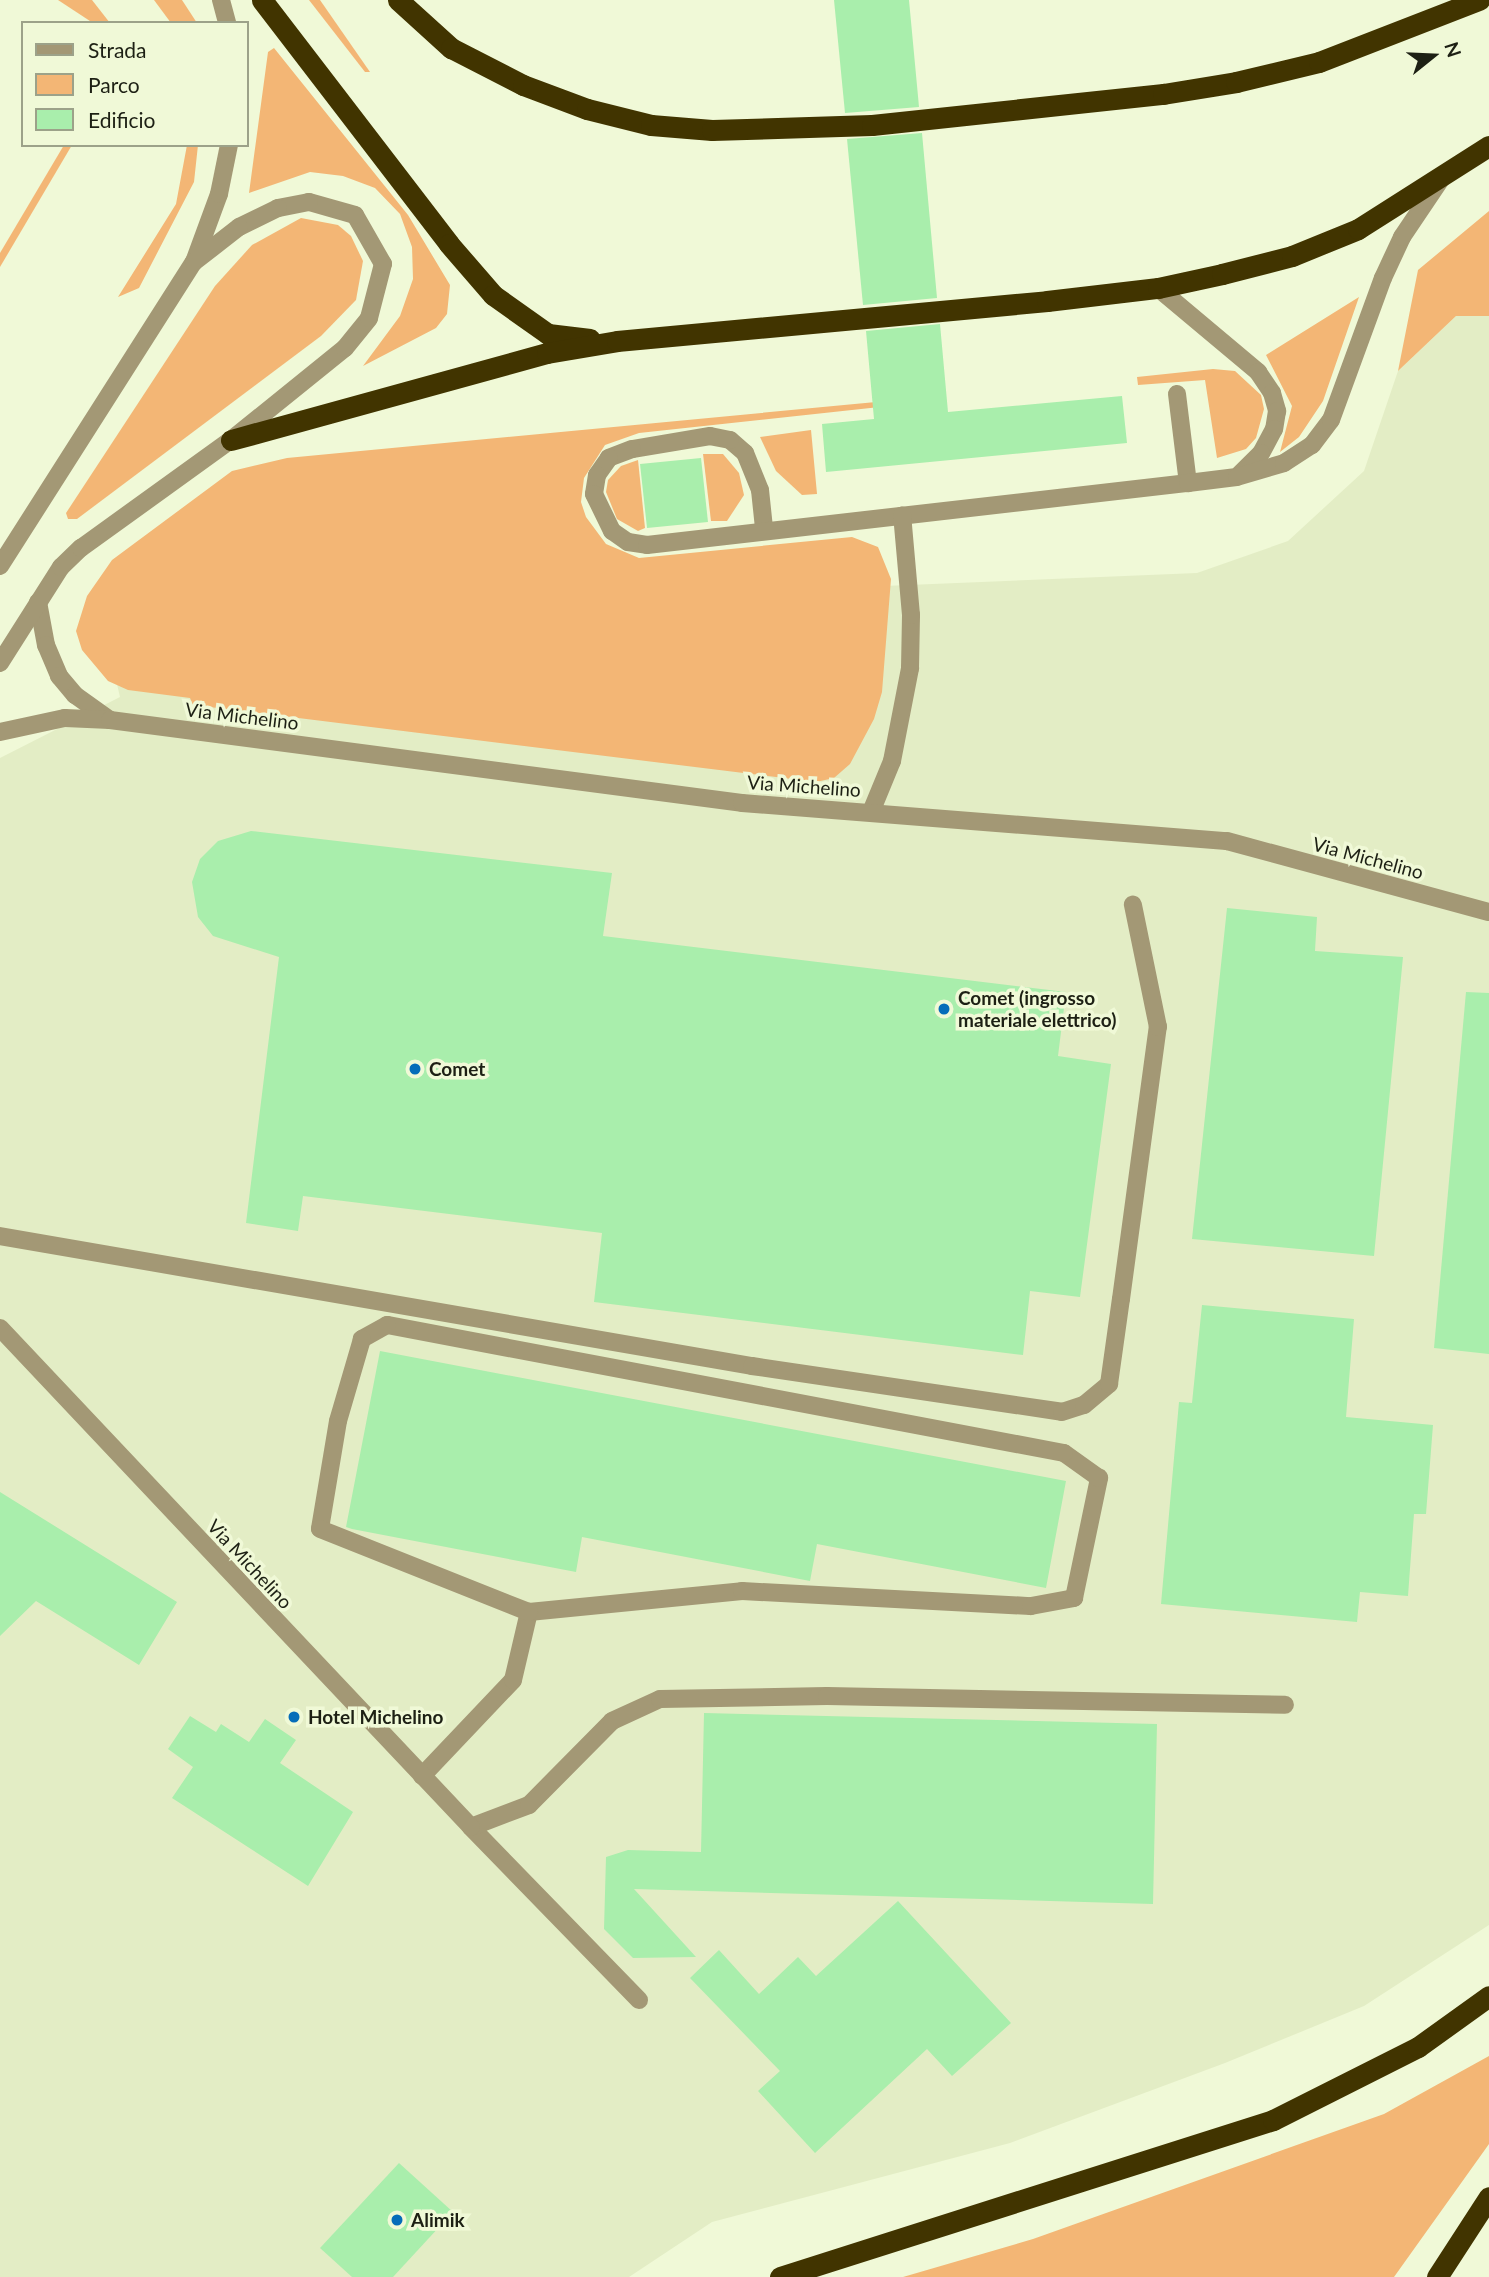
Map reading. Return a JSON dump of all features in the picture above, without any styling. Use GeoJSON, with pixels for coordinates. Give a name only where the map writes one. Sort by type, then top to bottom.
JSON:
{"type":"FeatureCollection","features":[{"type":"Feature","properties":{"kind":"highway"},"geometry":{"type":"LineString","coordinates":[[261,0],[449,244],[493,295],[548,334],[617,341]]}},
{"type":"Feature","properties":{"kind":"highway"},"geometry":{"type":"LineString","coordinates":[[397,0],[451,48],[523,85],[587,109],[651,125],[724,130],[872,125],[1163,94],[1236,82],[1319,62],[1479,0]]}},
{"type":"Feature","properties":{"kind":"highway"},"geometry":{"type":"LineString","coordinates":[[231,440],[371,404],[475,371],[617,341],[1158,288],[1292,256],[1358,229],[1441,179],[1489,146]]}},
{"type":"Feature","properties":{"kind":"highway"},"geometry":{"type":"LineString","coordinates":[[780,2277],[1273,2120],[1418,2047],[1489,1996]]}},
{"type":"Feature","properties":{"kind":"highway"},"geometry":{"type":"LineString","coordinates":[[1437,2277],[1489,2197]]}},
{"type":"Feature","properties":{"kind":"street"},"geometry":{"type":"LineString","coordinates":[[221,0],[226,21]]}},
{"type":"Feature","properties":{"kind":"street"},"geometry":{"type":"LineString","coordinates":[[0,566],[194,262],[219,194],[229,147]]}},
{"type":"Feature","properties":{"kind":"street"},"geometry":{"type":"LineString","coordinates":[[764,528],[760,490],[745,453],[730,440],[710,436],[632,449],[609,458],[597,475],[594,494],[599,513],[612,531],[628,542],[647,545],[764,528],[902,516],[1237,477],[1284,463],[1312,445],[1331,420],[1383,278],[1402,237],[1441,179]]}},
{"type":"Feature","properties":{"kind":"street"},"geometry":{"type":"LineString","coordinates":[[0,663],[61,567],[80,548],[231,440],[345,348],[369,318],[383,264],[355,215],[309,202],[278,208],[239,227],[194,262]]}},
{"type":"Feature","properties":{"kind":"street"},"geometry":{"type":"LineString","coordinates":[[1158,288],[1258,372],[1272,393],[1277,411],[1273,429],[1261,453],[1237,477]]}},
{"type":"Feature","properties":{"kind":"street"},"geometry":{"type":"LineString","coordinates":[[1177,394],[1188,483]]}},
{"type":"Feature","properties":{"kind":"street"},"geometry":{"type":"LineString","coordinates":[[871,811],[892,761],[910,668],[911,615],[902,516]]}},
{"type":"Feature","properties":{"kind":"street","name":"Via Michelino"},"geometry":{"type":"LineString","coordinates":[[38,602],[46,646],[59,676],[75,695],[110,720]]}},
{"type":"Feature","properties":{"kind":"street","name":"Via Michelino"},"geometry":{"type":"LineString","coordinates":[[0,732],[65,718],[110,720],[742,803],[871,811],[1227,841],[1489,912]]}},
{"type":"Feature","properties":{"kind":"street"},"geometry":{"type":"LineString","coordinates":[[0,1236],[752,1366],[1062,1412],[1084,1405],[1109,1384],[1123,1285],[1158,1027],[1133,905]]}},
{"type":"Feature","properties":{"kind":"street"},"geometry":{"type":"LineString","coordinates":[[387,1325],[1063,1453],[1099,1478],[1074,1598],[1031,1606],[742,1591],[528,1612],[320,1530],[338,1421],[362,1339],[387,1325]]}},
{"type":"Feature","properties":{"kind":"street","name":"Via Michelino"},"geometry":{"type":"LineString","coordinates":[[0,1328],[422,1776],[639,2000]]}},
{"type":"Feature","properties":{"kind":"street"},"geometry":{"type":"LineString","coordinates":[[422,1776],[513,1680],[528,1612]]}},
{"type":"Feature","properties":{"kind":"street"},"geometry":{"type":"LineString","coordinates":[[471,1827],[528,1805],[611,1721],[660,1699],[827,1696],[1285,1704]]}},
{"type":"Feature","properties":{"kind":"shaded area"},"geometry":{"type":"Polygon","coordinates":[[[1456,316],[1489,316],[1489,1925],[1364,2006],[1225,2063],[1010,2143],[712,2222],[629,2277],[0,2277],[0,758],[120,697],[106,637],[521,532],[688,594],[1197,573],[1288,541],[1364,471],[1398,371],[1456,316]]]}},
{"type":"Feature","properties":{"kind":"green space"},"geometry":{"type":"Polygon","coordinates":[[[58,0],[92,0],[108,21],[90,21],[58,0]]]}},
{"type":"Feature","properties":{"kind":"green space"},"geometry":{"type":"Polygon","coordinates":[[[154,0],[182,0],[196,21],[170,21],[154,0]]]}},
{"type":"Feature","properties":{"kind":"green space"},"geometry":{"type":"Polygon","coordinates":[[[309,0],[320,0],[370,72],[365,72],[309,0]]]}},
{"type":"Feature","properties":{"kind":"green space"},"geometry":{"type":"Polygon","coordinates":[[[274,48],[408,215],[450,285],[447,314],[436,328],[363,366],[400,316],[413,279],[412,247],[400,214],[375,188],[343,176],[310,172],[249,193],[268,52],[274,48]]]}},
{"type":"Feature","properties":{"kind":"green space"},"geometry":{"type":"Polygon","coordinates":[[[63,147],[71,147],[0,267],[0,253],[63,147]]]}},
{"type":"Feature","properties":{"kind":"green space"},"geometry":{"type":"Polygon","coordinates":[[[187,147],[198,147],[194,182],[139,288],[118,297],[176,204],[187,147]]]}},
{"type":"Feature","properties":{"kind":"green space"},"geometry":{"type":"Polygon","coordinates":[[[1489,211],[1489,316],[1456,316],[1398,371],[1418,270],[1489,211]]]}},
{"type":"Feature","properties":{"kind":"green space"},"geometry":{"type":"Polygon","coordinates":[[[301,218],[338,225],[351,236],[363,261],[356,300],[321,336],[77,519],[68,519],[66,513],[215,286],[252,245],[301,218]]]}},
{"type":"Feature","properties":{"kind":"green space"},"geometry":{"type":"Polygon","coordinates":[[[1359,297],[1323,401],[1299,437],[1280,452],[1292,406],[1266,355],[1359,297]]]}},
{"type":"Feature","properties":{"kind":"green space"},"geometry":{"type":"Polygon","coordinates":[[[1213,369],[1235,371],[1261,395],[1264,409],[1256,438],[1246,449],[1217,458],[1205,380],[1138,385],[1137,377],[1213,369]]]}},
{"type":"Feature","properties":{"kind":"green space"},"geometry":{"type":"Polygon","coordinates":[[[897,400],[898,405],[639,433],[605,445],[584,478],[581,502],[586,517],[606,544],[639,558],[852,537],[878,547],[891,579],[882,692],[874,719],[850,764],[834,778],[816,782],[193,705],[190,698],[128,690],[108,681],[82,650],[76,631],[87,596],[112,560],[232,471],[287,458],[897,400]]]}},
{"type":"Feature","properties":{"kind":"green space"},"geometry":{"type":"Polygon","coordinates":[[[811,430],[817,494],[802,495],[776,471],[760,437],[811,430]]]}},
{"type":"Feature","properties":{"kind":"green space"},"geometry":{"type":"Polygon","coordinates":[[[703,454],[723,454],[739,473],[744,495],[727,521],[711,521],[703,454]]]}},
{"type":"Feature","properties":{"kind":"green space"},"geometry":{"type":"Polygon","coordinates":[[[638,460],[645,528],[638,531],[617,519],[606,492],[608,480],[621,466],[638,460]]]}},
{"type":"Feature","properties":{"kind":"green space"},"geometry":{"type":"Polygon","coordinates":[[[1489,2056],[1489,2144],[1394,2277],[903,2277],[1033,2239],[1384,2114],[1489,2056]]]}},
{"type":"Feature","properties":{"kind":"building"},"geometry":{"type":"Polygon","coordinates":[[[834,0],[909,0],[919,107],[845,113],[834,0]]]}},
{"type":"Feature","properties":{"kind":"building"},"geometry":{"type":"Polygon","coordinates":[[[922,133],[937,298],[863,305],[847,139],[922,133]]]}},
{"type":"Feature","properties":{"kind":"building"},"geometry":{"type":"Polygon","coordinates":[[[940,324],[948,412],[1122,396],[1127,443],[826,472],[822,424],[874,419],[866,331],[940,324]]]}},
{"type":"Feature","properties":{"kind":"building"},"geometry":{"type":"Polygon","coordinates":[[[701,458],[708,522],[647,528],[640,464],[701,458]]]}},
{"type":"Feature","properties":{"kind":"building"},"geometry":{"type":"Polygon","coordinates":[[[251,831],[612,873],[603,936],[1066,992],[1058,1056],[1111,1064],[1080,1297],[1030,1291],[1023,1355],[594,1302],[602,1233],[303,1196],[298,1231],[246,1223],[279,957],[213,936],[198,917],[192,882],[200,859],[218,841],[251,831]]]}},
{"type":"Feature","properties":{"kind":"building"},"geometry":{"type":"Polygon","coordinates":[[[1227,908],[1317,917],[1315,951],[1403,957],[1374,1256],[1192,1239],[1227,908]]]}},
{"type":"Feature","properties":{"kind":"building"},"geometry":{"type":"Polygon","coordinates":[[[1466,992],[1489,993],[1489,1354],[1434,1348],[1466,992]]]}},
{"type":"Feature","properties":{"kind":"building"},"geometry":{"type":"Polygon","coordinates":[[[1202,1305],[1354,1319],[1346,1417],[1433,1425],[1426,1514],[1414,1514],[1408,1596],[1360,1592],[1357,1622],[1161,1604],[1179,1402],[1192,1403],[1202,1305]]]}},
{"type":"Feature","properties":{"kind":"building"},"geometry":{"type":"Polygon","coordinates":[[[380,1351],[1066,1481],[1046,1588],[817,1544],[810,1581],[582,1537],[576,1572],[346,1527],[380,1351]]]}},
{"type":"Feature","properties":{"kind":"building"},"geometry":{"type":"Polygon","coordinates":[[[0,1492],[177,1602],[139,1665],[36,1601],[0,1636],[0,1492]]]}},
{"type":"Feature","properties":{"kind":"building"},"geometry":{"type":"Polygon","coordinates":[[[704,1713],[1157,1724],[1153,1904],[634,1889],[696,1957],[633,1958],[604,1929],[606,1857],[628,1850],[701,1852],[704,1713]]]}},
{"type":"Feature","properties":{"kind":"building"},"geometry":{"type":"Polygon","coordinates":[[[190,1716],[216,1732],[221,1724],[249,1742],[265,1719],[296,1740],[280,1763],[353,1812],[308,1886],[172,1798],[193,1767],[168,1749],[190,1716]]]}},
{"type":"Feature","properties":{"kind":"building"},"geometry":{"type":"Polygon","coordinates":[[[898,1901],[1011,2023],[952,2076],[927,2049],[815,2153],[758,2091],[780,2071],[690,1978],[719,1950],[759,1994],[798,1957],[816,1976],[898,1901]]]}},
{"type":"Feature","properties":{"kind":"building","name":"Alimik"},"geometry":{"type":"Polygon","coordinates":[[[399,2163],[453,2212],[393,2277],[352,2277],[320,2248],[399,2163]]]}},
{"type":"Feature","properties":{"kind":"place","name":"Comet (ingrosso materiale elettrico)"},"geometry":{"type":"Point","coordinates":[944,1009]}},
{"type":"Feature","properties":{"kind":"place","name":"Comet"},"geometry":{"type":"Point","coordinates":[415,1069]}},
{"type":"Feature","properties":{"kind":"place","name":"Hotel Michelino"},"geometry":{"type":"Point","coordinates":[294,1717]}},
{"type":"Feature","properties":{"kind":"place","name":"Alimik"},"geometry":{"type":"Point","coordinates":[397,2220]}}]}
